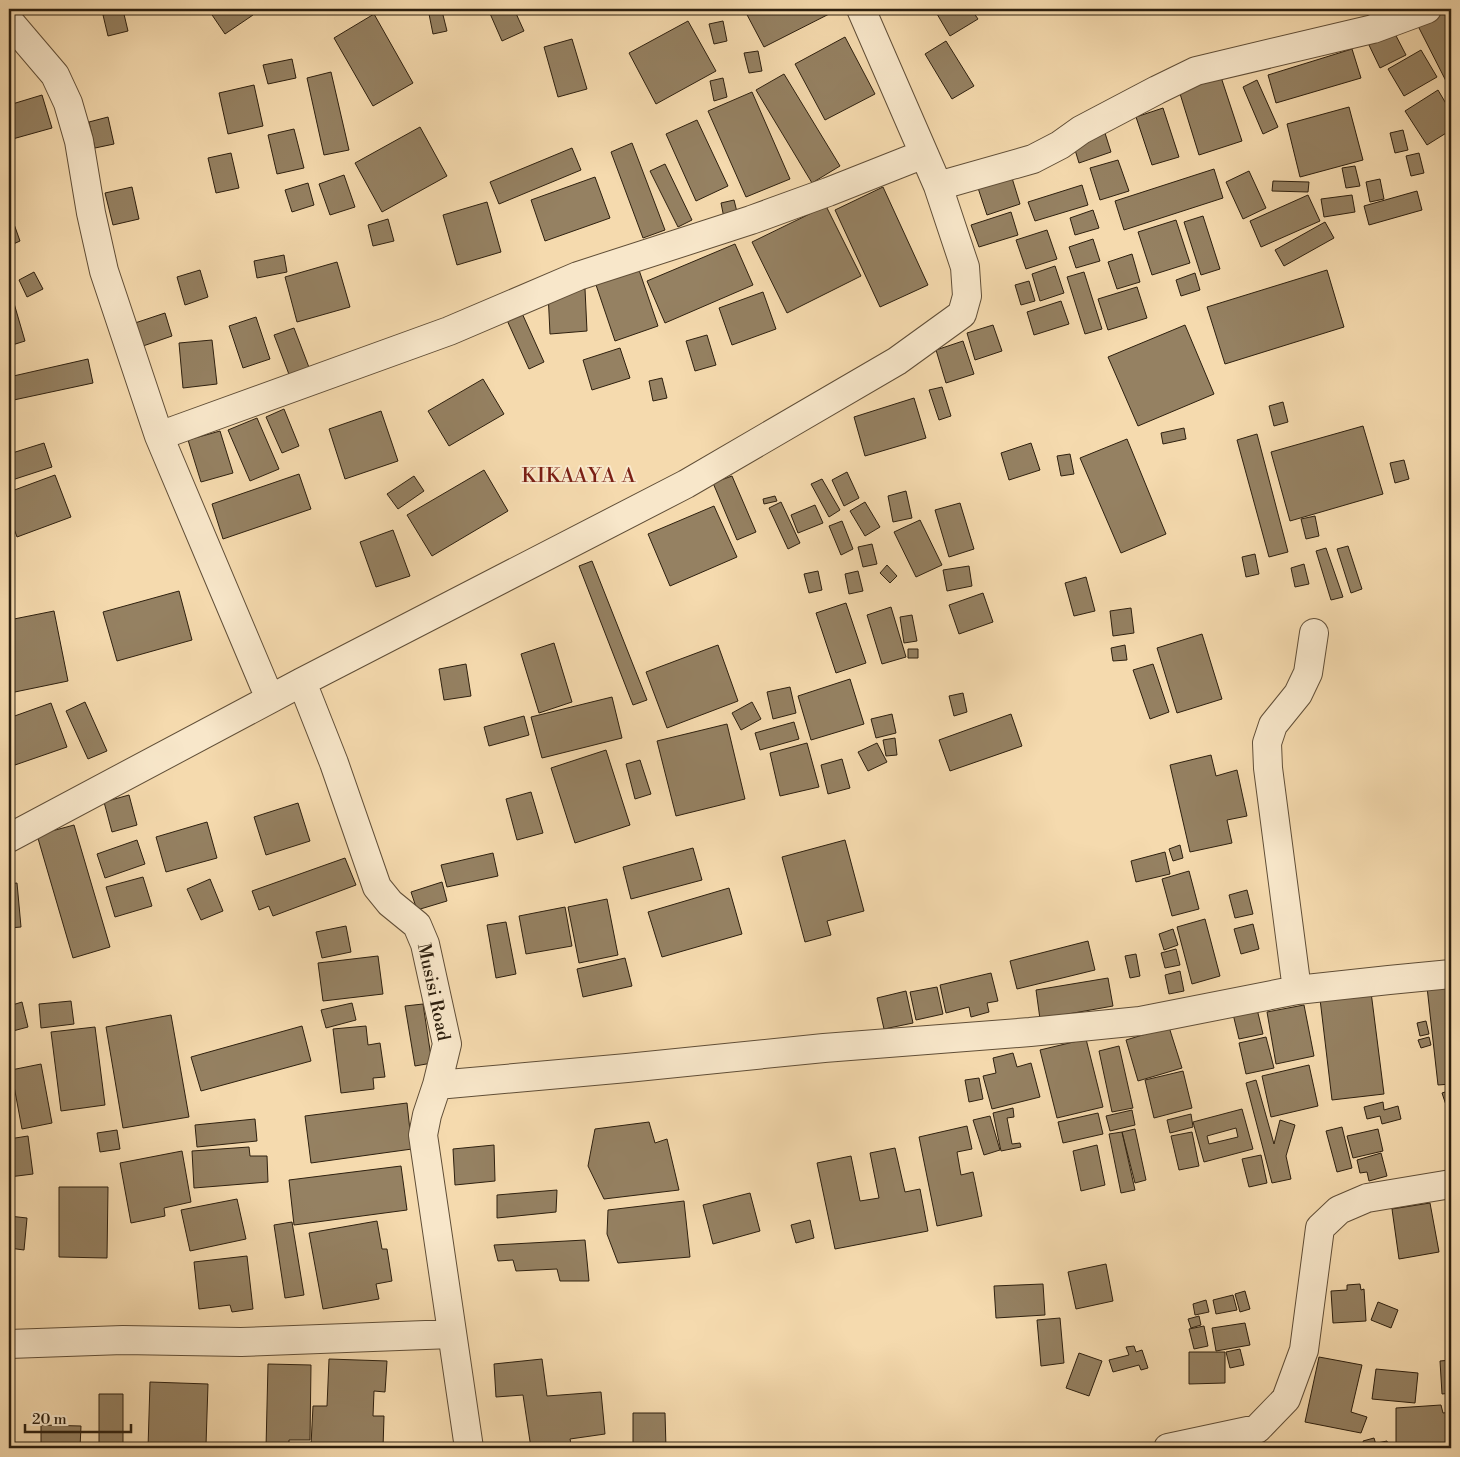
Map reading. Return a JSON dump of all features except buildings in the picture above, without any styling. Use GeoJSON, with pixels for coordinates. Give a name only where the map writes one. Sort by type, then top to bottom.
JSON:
{"type":"FeatureCollection","features":[{"type":"Feature","properties":{"kind":"street"},"geometry":{"type":"LineString","coordinates":[[9,838],[302,682],[686,484],[897,361],[962,314],[967,296],[965,266],[938,186],[861,9]]}},
{"type":"Feature","properties":{"kind":"street"},"geometry":{"type":"LineString","coordinates":[[938,186],[1033,159],[1060,145],[1081,130],[1196,71],[1373,29],[1427,9]]}},
{"type":"Feature","properties":{"kind":"street"},"geometry":{"type":"LineString","coordinates":[[9,21],[55,75],[68,103],[79,141],[104,271],[159,436],[270,699]]}},
{"type":"Feature","properties":{"kind":"street"},"geometry":{"type":"LineString","coordinates":[[159,436],[449,331],[578,276],[760,217],[924,154]]}},
{"type":"Feature","properties":{"kind":"street"},"geometry":{"type":"LineString","coordinates":[[1297,990],[1268,768],[1267,743],[1273,725],[1298,694],[1308,673],[1314,633]]}},
{"type":"Feature","properties":{"kind":"street","name":"Musisi Road"},"geometry":{"type":"LineString","coordinates":[[302,682],[334,764],[377,886],[390,903],[417,925],[425,944],[447,1044],[423,1135],[469,1448]]}},
{"type":"Feature","properties":{"kind":"street"},"geometry":{"type":"LineString","coordinates":[[437,1086],[824,1048],[1030,1032],[1140,1021],[1297,990],[1451,974]]}},
{"type":"Feature","properties":{"kind":"street"},"geometry":{"type":"LineString","coordinates":[[1168,1448],[1261,1439],[1286,1398],[1304,1350],[1320,1228],[1339,1210],[1367,1198],[1451,1184]]}},
{"type":"Feature","properties":{"kind":"street"},"geometry":{"type":"LineString","coordinates":[[9,1344],[123,1340],[241,1342],[452,1334]]}},
{"type":"Feature","properties":{"kind":"district","name":"KIKAAYA A"},"geometry":{"type":"Point","coordinates":[579,475]}}]}
